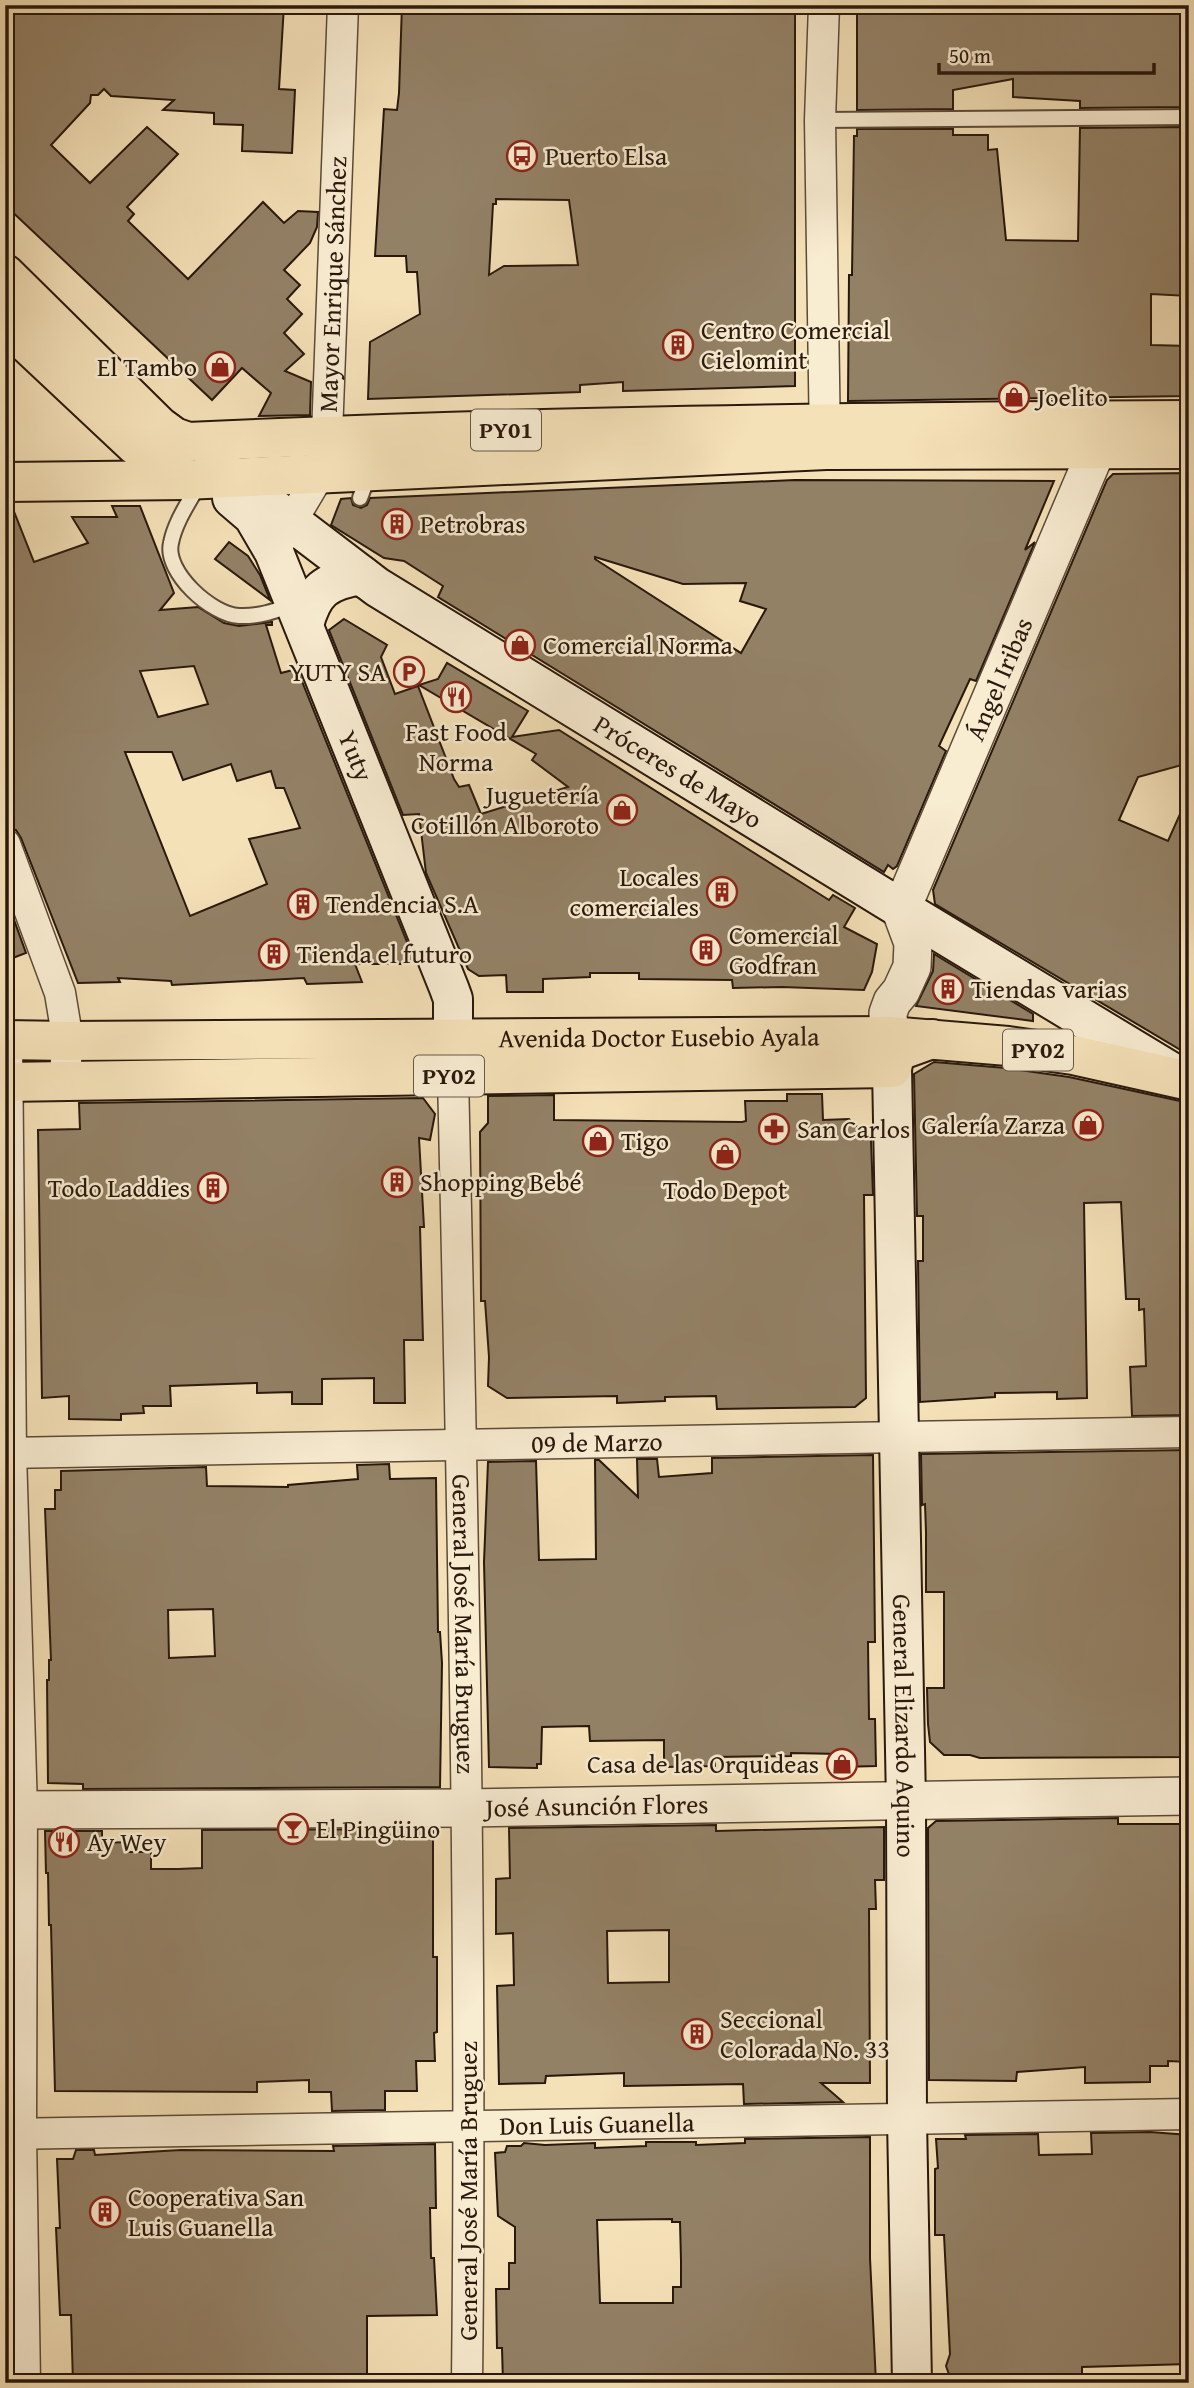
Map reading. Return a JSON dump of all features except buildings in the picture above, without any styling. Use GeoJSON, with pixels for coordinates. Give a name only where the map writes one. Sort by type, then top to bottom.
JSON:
{"type":"FeatureCollection","features":[{"type":"Feature","properties":{"kind":"main road"},"geometry":{"type":"LineString","coordinates":[[5,274],[159,426],[174,437],[188,442]]}},
{"type":"Feature","properties":{"kind":"main road"},"geometry":{"type":"LineString","coordinates":[[5,323],[135,445],[205,480]]}},
{"type":"Feature","properties":{"kind":"main road","name":"PY01"},"geometry":{"type":"LineString","coordinates":[[205,480],[320,473],[365,485],[825,436],[1189,420]]}},
{"type":"Feature","properties":{"kind":"main road","name":"PY01"},"geometry":{"type":"LineString","coordinates":[[188,442],[327,435],[825,436],[1097,449],[1189,449]]}},
{"type":"Feature","properties":{"kind":"main road","name":"Próceres de Mayo"},"geometry":{"type":"LineString","coordinates":[[188,442],[205,480],[283,537],[348,560],[816,857],[1187,1081]]}},
{"type":"Feature","properties":{"kind":"main road"},"geometry":{"type":"LineString","coordinates":[[5,482],[205,480]]}},
{"type":"Feature","properties":{"kind":"main road","name":"Yuty"},"geometry":{"type":"LineString","coordinates":[[283,537],[300,614],[453,999],[453,1058]]}},
{"type":"Feature","properties":{"kind":"main road"},"geometry":{"type":"LineString","coordinates":[[300,614],[308,608],[318,592],[349,577],[361,575],[348,560]]}},
{"type":"Feature","properties":{"kind":"main road","name":"Avenida Doctor Eusebio Ayala"},"geometry":{"type":"LineString","coordinates":[[6,1082],[64,1081],[453,1058],[890,1052],[932,1039],[1073,1055],[1187,1081]]}},
{"type":"Feature","properties":{"kind":"main road","name":"Avenida Doctor Eusebio Ayala"},"geometry":{"type":"LineString","coordinates":[[6,1040],[453,1058]]}},
{"type":"Feature","properties":{"kind":"main road","name":"General Elizardo Aquino"},"geometry":{"type":"LineString","coordinates":[[890,1052],[906,1802],[907,2119],[912,2383]]}},
{"type":"Feature","properties":{"kind":"street","name":"Mayor Enrique Sánchez"},"geometry":{"type":"LineString","coordinates":[[283,537],[320,473],[327,435],[343,5]]}},
{"type":"Feature","properties":{"kind":"street"},"geometry":{"type":"LineString","coordinates":[[824,5],[820,120],[825,436]]}},
{"type":"Feature","properties":{"kind":"street","name":"Ángel Iribas"},"geometry":{"type":"LineString","coordinates":[[902,908],[1097,449]]}},
{"type":"Feature","properties":{"kind":"street"},"geometry":{"type":"LineString","coordinates":[[5,844],[60,993],[68,1041],[64,1081]]}},
{"type":"Feature","properties":{"kind":"street"},"geometry":{"type":"LineString","coordinates":[[890,1052],[888,1013],[912,967],[913,943],[902,908]]}},
{"type":"Feature","properties":{"kind":"street"},"geometry":{"type":"LineString","coordinates":[[6,1040],[13,2134],[25,2383]]}},
{"type":"Feature","properties":{"kind":"street","name":"General José María Bruguez"},"geometry":{"type":"LineString","coordinates":[[453,1058],[470,2126],[467,2383]]}},
{"type":"Feature","properties":{"kind":"street","name":"09 de Marzo"},"geometry":{"type":"LineString","coordinates":[[8,1453],[1189,1432]]}},
{"type":"Feature","properties":{"kind":"street","name":"José Asunción Flores"},"geometry":{"type":"LineString","coordinates":[[13,1809],[466,1808],[1189,1796]]}},
{"type":"Feature","properties":{"kind":"street","name":"Don Luis Guanella"},"geometry":{"type":"LineString","coordinates":[[13,2134],[1189,2114]]}},
{"type":"Feature","properties":{"kind":"lane"},"geometry":{"type":"LineString","coordinates":[[820,120],[1189,117]]}},
{"type":"Feature","properties":{"kind":"lane"},"geometry":{"type":"LineString","coordinates":[[205,480],[180,518],[170,545],[174,568],[193,591],[221,613],[238,616],[300,614]]}},
{"type":"Feature","properties":{"kind":"place","name":"Puerto Elsa"},"geometry":{"type":"Point","coordinates":[522,156]}},
{"type":"Feature","properties":{"kind":"place","name":"Centro Comercial Cielomint"},"geometry":{"type":"Point","coordinates":[678,345]}},
{"type":"Feature","properties":{"kind":"place","name":"El Tambo"},"geometry":{"type":"Point","coordinates":[220,367]}},
{"type":"Feature","properties":{"kind":"place","name":"Joelito"},"geometry":{"type":"Point","coordinates":[1014,397]}},
{"type":"Feature","properties":{"kind":"place","name":"Petrobras"},"geometry":{"type":"Point","coordinates":[397,524]}},
{"type":"Feature","properties":{"kind":"place","name":"Comercial Norma"},"geometry":{"type":"Point","coordinates":[520,645]}},
{"type":"Feature","properties":{"kind":"place","name":"YUTY SA"},"geometry":{"type":"Point","coordinates":[409,672]}},
{"type":"Feature","properties":{"kind":"place","name":"Fast Food Norma"},"geometry":{"type":"Point","coordinates":[456,697]}},
{"type":"Feature","properties":{"kind":"place","name":"Juguetería Cotillón Alboroto"},"geometry":{"type":"Point","coordinates":[622,810]}},
{"type":"Feature","properties":{"kind":"place","name":"Locales comerciales"},"geometry":{"type":"Point","coordinates":[722,892]}},
{"type":"Feature","properties":{"kind":"place","name":"Tendencia S.A"},"geometry":{"type":"Point","coordinates":[303,904]}},
{"type":"Feature","properties":{"kind":"place","name":"Comercial Godfran"},"geometry":{"type":"Point","coordinates":[706,950]}},
{"type":"Feature","properties":{"kind":"place","name":"Tienda el futuro"},"geometry":{"type":"Point","coordinates":[274,954]}},
{"type":"Feature","properties":{"kind":"place","name":"Tiendas varias"},"geometry":{"type":"Point","coordinates":[948,989]}},
{"type":"Feature","properties":{"kind":"place","name":"Galería Zarza"},"geometry":{"type":"Point","coordinates":[1088,1125]}},
{"type":"Feature","properties":{"kind":"place","name":"San Carlos"},"geometry":{"type":"Point","coordinates":[774,1129]}},
{"type":"Feature","properties":{"kind":"place","name":"Tigo"},"geometry":{"type":"Point","coordinates":[598,1141]}},
{"type":"Feature","properties":{"kind":"place","name":"Todo Depot"},"geometry":{"type":"Point","coordinates":[725,1154]}},
{"type":"Feature","properties":{"kind":"place","name":"Shopping Bebé"},"geometry":{"type":"Point","coordinates":[397,1182]}},
{"type":"Feature","properties":{"kind":"place","name":"Todo Laddies"},"geometry":{"type":"Point","coordinates":[213,1188]}},
{"type":"Feature","properties":{"kind":"place","name":"Casa de las Orquideas"},"geometry":{"type":"Point","coordinates":[842,1764]}},
{"type":"Feature","properties":{"kind":"place","name":"El Pingüino"},"geometry":{"type":"Point","coordinates":[293,1829]}},
{"type":"Feature","properties":{"kind":"place","name":"Ay Wey"},"geometry":{"type":"Point","coordinates":[64,1842]}},
{"type":"Feature","properties":{"kind":"place","name":"Seccional Colorada No. 33"},"geometry":{"type":"Point","coordinates":[697,2034]}},
{"type":"Feature","properties":{"kind":"place","name":"Cooperativa San Luis Guanella"},"geometry":{"type":"Point","coordinates":[105,2212]}}]}
